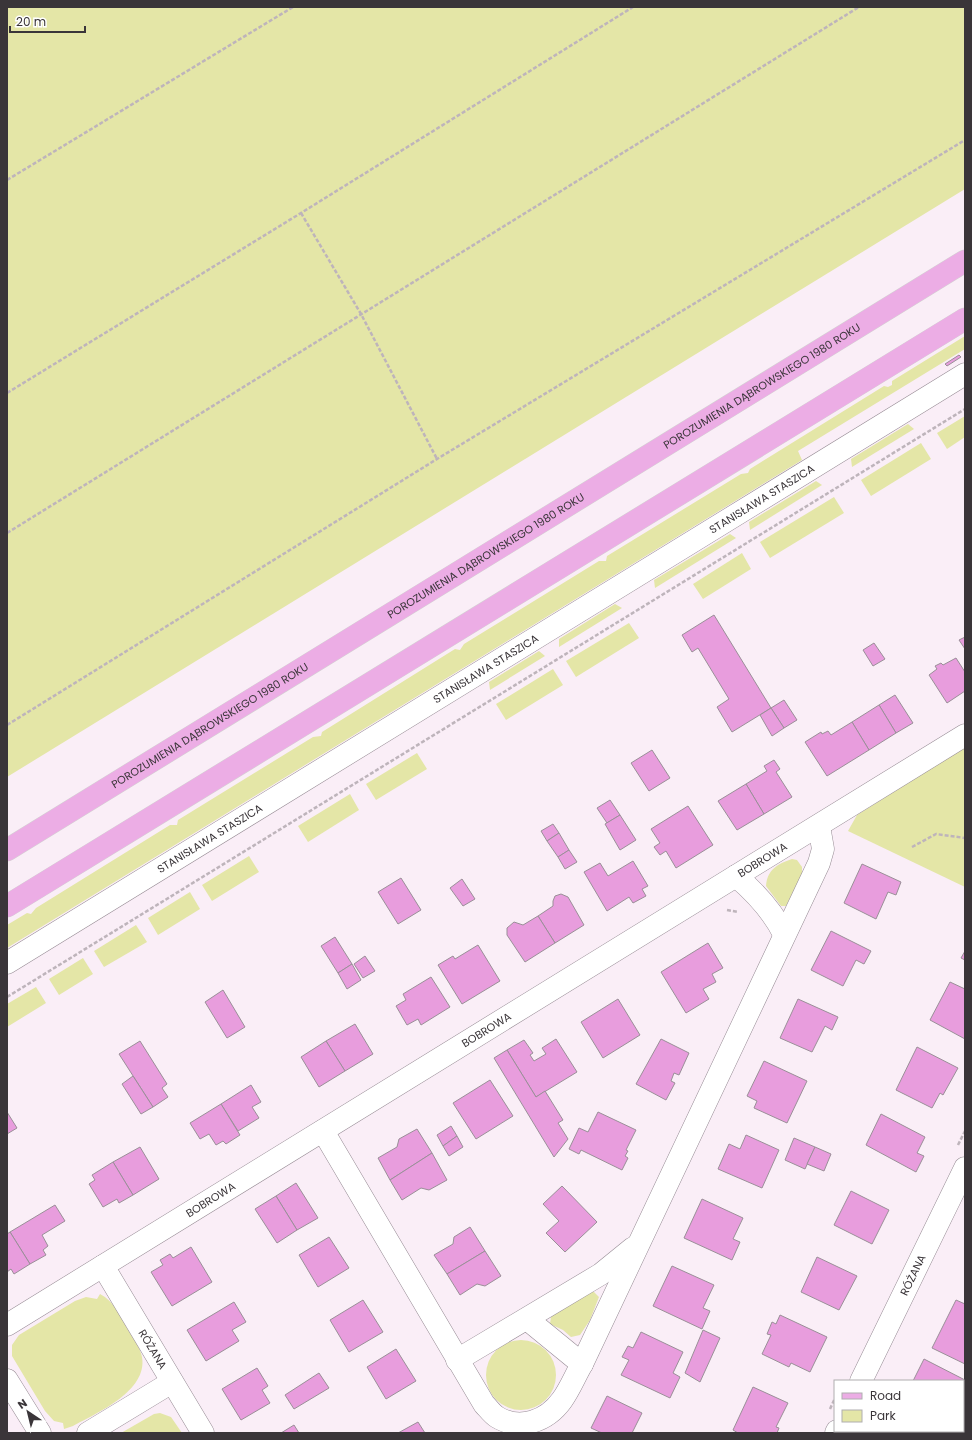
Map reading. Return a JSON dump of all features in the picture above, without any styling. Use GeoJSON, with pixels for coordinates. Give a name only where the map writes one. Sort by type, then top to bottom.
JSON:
{"type":"FeatureCollection","features":[{"type":"Feature","properties":{"kind":"main road","name":"POROZUMIENIA DĄBROWSKIEGO 1980 ROKU"},"geometry":{"type":"LineString","coordinates":[[7,850],[965,261]]}},
{"type":"Feature","properties":{"kind":"main road"},"geometry":{"type":"LineString","coordinates":[[7,906],[965,319]]}},
{"type":"Feature","properties":{"kind":"street","name":"STANISŁAWA STASZICA"},"geometry":{"type":"LineString","coordinates":[[7,963],[965,374]]}},
{"type":"Feature","properties":{"kind":"street","name":"BOBROWA"},"geometry":{"type":"LineString","coordinates":[[7,1325],[965,736]]}},
{"type":"Feature","properties":{"kind":"street"},"geometry":{"type":"LineString","coordinates":[[323,1131],[484,1404],[495,1416],[508,1423],[523,1425],[539,1419],[552,1411],[562,1400],[582,1364],[784,934],[819,863],[823,849],[819,826]]}},
{"type":"Feature","properties":{"kind":"street"},"geometry":{"type":"LineString","coordinates":[[736,876],[758,894],[775,916],[784,934]]}},
{"type":"Feature","properties":{"kind":"street","name":"RÓŻANA"},"geometry":{"type":"LineString","coordinates":[[861,1380],[965,1168]]}},
{"type":"Feature","properties":{"kind":"street"},"geometry":{"type":"LineString","coordinates":[[457,1360],[601,1274],[638,1244]]}},
{"type":"Feature","properties":{"kind":"street","name":"RÓŻANA"},"geometry":{"type":"LineString","coordinates":[[103,1266],[203,1433]]}},
{"type":"Feature","properties":{"kind":"street"},"geometry":{"type":"LineString","coordinates":[[527,1319],[582,1364]]}},
{"type":"Feature","properties":{"kind":"street"},"geometry":{"type":"LineString","coordinates":[[7,1380],[40,1433]]}},
{"type":"Feature","properties":{"kind":"street"},"geometry":{"type":"LineString","coordinates":[[88,1433],[172,1382]]}},
{"type":"Feature","properties":{"kind":"path"},"geometry":{"type":"LineString","coordinates":[[7,180],[293,7]]}},
{"type":"Feature","properties":{"kind":"path"},"geometry":{"type":"LineString","coordinates":[[7,393],[633,7]]}},
{"type":"Feature","properties":{"kind":"path"},"geometry":{"type":"LineString","coordinates":[[7,532],[859,7]]}},
{"type":"Feature","properties":{"kind":"path"},"geometry":{"type":"LineString","coordinates":[[7,725],[437,459],[965,140]]}},
{"type":"Feature","properties":{"kind":"path"},"geometry":{"type":"LineString","coordinates":[[301,213],[362,314],[437,459]]}},
{"type":"Feature","properties":{"kind":"path"},"geometry":{"type":"LineString","coordinates":[[7,997],[965,409]]}},
{"type":"Feature","properties":{"kind":"path"},"geometry":{"type":"LineString","coordinates":[[912,847],[936,834],[965,838]]}},
{"type":"Feature","properties":{"kind":"green space"},"geometry":{"type":"Polygon","coordinates":[[[7,7],[965,7],[965,189],[7,777],[7,7]]]}},
{"type":"Feature","properties":{"kind":"green space"},"geometry":{"type":"Polygon","coordinates":[[[965,336],[965,349],[798,451],[802,460],[7,948],[7,925],[27,913],[31,914],[36,908],[170,825],[177,825],[178,820],[313,737],[321,736],[322,732],[455,649],[460,650],[464,644],[599,561],[606,561],[607,556],[741,474],[748,473],[750,469],[884,386],[888,387],[892,385],[892,381],[965,336]]]}},
{"type":"Feature","properties":{"kind":"green space"},"geometry":{"type":"Polygon","coordinates":[[[965,416],[965,437],[947,449],[937,433],[965,416]]]}},
{"type":"Feature","properties":{"kind":"green space"},"geometry":{"type":"Polygon","coordinates":[[[908,424],[914,429],[852,467],[851,459],[908,424]]]}},
{"type":"Feature","properties":{"kind":"green space"},"geometry":{"type":"Polygon","coordinates":[[[921,443],[931,459],[871,496],[861,480],[921,443]]]}},
{"type":"Feature","properties":{"kind":"green space"},"geometry":{"type":"Polygon","coordinates":[[[816,481],[822,485],[750,530],[749,522],[816,481]]]}},
{"type":"Feature","properties":{"kind":"green space"},"geometry":{"type":"Polygon","coordinates":[[[834,497],[844,513],[770,558],[760,542],[834,497]]]}},
{"type":"Feature","properties":{"kind":"green space"},"geometry":{"type":"Polygon","coordinates":[[[730,534],[736,538],[655,588],[654,580],[730,534]]]}},
{"type":"Feature","properties":{"kind":"green space"},"geometry":{"type":"Polygon","coordinates":[[[742,553],[751,569],[703,599],[693,584],[742,553]]]}},
{"type":"Feature","properties":{"kind":"green space"},"geometry":{"type":"Polygon","coordinates":[[[615,604],[622,608],[559,647],[559,639],[615,604]]]}},
{"type":"Feature","properties":{"kind":"green space"},"geometry":{"type":"Polygon","coordinates":[[[629,623],[639,638],[576,677],[566,661],[629,623]]]}},
{"type":"Feature","properties":{"kind":"green space"},"geometry":{"type":"Polygon","coordinates":[[[539,651],[545,656],[490,690],[489,682],[539,651]]]}},
{"type":"Feature","properties":{"kind":"green space"},"geometry":{"type":"Polygon","coordinates":[[[553,669],[563,685],[506,720],[496,704],[553,669]]]}},
{"type":"Feature","properties":{"kind":"green space"},"geometry":{"type":"Polygon","coordinates":[[[965,747],[965,887],[848,831],[857,815],[965,747]]]}},
{"type":"Feature","properties":{"kind":"green space"},"geometry":{"type":"Polygon","coordinates":[[[417,753],[427,769],[376,800],[366,784],[417,753]]]}},
{"type":"Feature","properties":{"kind":"green space"},"geometry":{"type":"Polygon","coordinates":[[[350,794],[359,810],[308,842],[298,826],[350,794]]]}},
{"type":"Feature","properties":{"kind":"green space"},"geometry":{"type":"Polygon","coordinates":[[[249,856],[259,872],[212,901],[202,885],[249,856]]]}},
{"type":"Feature","properties":{"kind":"green space"},"geometry":{"type":"Polygon","coordinates":[[[792,859],[797,860],[802,867],[802,874],[786,906],[781,906],[766,886],[767,880],[774,868],[792,859]]]}},
{"type":"Feature","properties":{"kind":"green space"},"geometry":{"type":"Polygon","coordinates":[[[190,892],[200,909],[158,935],[148,918],[190,892]]]}},
{"type":"Feature","properties":{"kind":"green space"},"geometry":{"type":"Polygon","coordinates":[[[136,925],[147,942],[104,967],[94,951],[136,925]]]}},
{"type":"Feature","properties":{"kind":"green space"},"geometry":{"type":"Polygon","coordinates":[[[83,958],[93,974],[59,995],[49,979],[83,958]]]}},
{"type":"Feature","properties":{"kind":"green space"},"geometry":{"type":"Polygon","coordinates":[[[36,987],[46,1003],[7,1027],[7,1004],[36,987]]]}},
{"type":"Feature","properties":{"kind":"green space"},"geometry":{"type":"Polygon","coordinates":[[[590,1291],[594,1292],[599,1297],[590,1320],[580,1335],[571,1337],[563,1330],[550,1324],[551,1317],[555,1313],[590,1291]]]}},
{"type":"Feature","properties":{"kind":"green space"},"geometry":{"type":"Polygon","coordinates":[[[100,1294],[113,1305],[140,1350],[142,1357],[142,1369],[137,1380],[119,1399],[95,1415],[64,1429],[63,1423],[54,1421],[45,1411],[12,1356],[12,1345],[19,1335],[75,1301],[86,1297],[97,1299],[100,1294]]]}},
{"type":"Feature","properties":{"kind":"green space"},"geometry":{"type":"Polygon","coordinates":[[[514,1340],[528,1340],[541,1346],[550,1355],[556,1368],[554,1388],[546,1400],[528,1410],[514,1410],[501,1404],[492,1395],[486,1382],[486,1368],[492,1355],[501,1346],[514,1340]]]}},
{"type":"Feature","properties":{"kind":"green space"},"geometry":{"type":"Polygon","coordinates":[[[160,1413],[171,1417],[182,1433],[121,1433],[154,1414],[160,1413]]]}},
{"type":"Feature","properties":{"kind":"building"},"geometry":{"type":"Polygon","coordinates":[[[959,355],[961,357],[947,366],[945,364],[959,355]]]}},
{"type":"Feature","properties":{"kind":"building"},"geometry":{"type":"Polygon","coordinates":[[[714,615],[771,708],[732,732],[717,707],[729,699],[698,648],[692,652],[682,635],[714,615]]]}},
{"type":"Feature","properties":{"kind":"building"},"geometry":{"type":"Polygon","coordinates":[[[965,637],[965,649],[959,640],[965,637]]]}},
{"type":"Feature","properties":{"kind":"building"},"geometry":{"type":"Polygon","coordinates":[[[874,643],[885,659],[873,666],[863,650],[874,643]]]}},
{"type":"Feature","properties":{"kind":"building"},"geometry":{"type":"Polygon","coordinates":[[[956,658],[965,672],[965,691],[947,703],[929,675],[937,669],[935,666],[941,663],[943,665],[956,658]]]}},
{"type":"Feature","properties":{"kind":"building"},"geometry":{"type":"Polygon","coordinates":[[[895,695],[913,723],[896,733],[879,705],[895,695]]]}},
{"type":"Feature","properties":{"kind":"building"},"geometry":{"type":"Polygon","coordinates":[[[784,700],[797,720],[784,728],[771,708],[784,700]]]}},
{"type":"Feature","properties":{"kind":"building"},"geometry":{"type":"Polygon","coordinates":[[[879,705],[896,733],[869,750],[852,722],[879,705]]]}},
{"type":"Feature","properties":{"kind":"building"},"geometry":{"type":"Polygon","coordinates":[[[771,708],[784,728],[772,736],[760,715],[771,708]]]}},
{"type":"Feature","properties":{"kind":"building"},"geometry":{"type":"Polygon","coordinates":[[[852,722],[869,750],[827,776],[805,742],[821,732],[822,734],[828,731],[831,735],[852,722]]]}},
{"type":"Feature","properties":{"kind":"building"},"geometry":{"type":"Polygon","coordinates":[[[652,750],[670,778],[649,791],[631,763],[652,750]]]}},
{"type":"Feature","properties":{"kind":"building"},"geometry":{"type":"Polygon","coordinates":[[[774,760],[780,769],[776,772],[792,797],[764,814],[746,784],[767,771],[764,766],[774,760]]]}},
{"type":"Feature","properties":{"kind":"building"},"geometry":{"type":"Polygon","coordinates":[[[746,784],[764,814],[737,830],[718,801],[746,784]]]}},
{"type":"Feature","properties":{"kind":"building"},"geometry":{"type":"Polygon","coordinates":[[[610,800],[620,815],[607,823],[597,808],[610,800]]]}},
{"type":"Feature","properties":{"kind":"building"},"geometry":{"type":"Polygon","coordinates":[[[688,806],[713,845],[676,868],[666,851],[660,855],[654,847],[660,843],[651,829],[688,806]]]}},
{"type":"Feature","properties":{"kind":"building"},"geometry":{"type":"Polygon","coordinates":[[[620,815],[636,840],[620,850],[605,824],[620,815]]]}},
{"type":"Feature","properties":{"kind":"building"},"geometry":{"type":"Polygon","coordinates":[[[553,824],[559,833],[547,841],[541,831],[553,824]]]}},
{"type":"Feature","properties":{"kind":"building"},"geometry":{"type":"Polygon","coordinates":[[[559,833],[569,850],[558,857],[547,841],[559,833]]]}},
{"type":"Feature","properties":{"kind":"building"},"geometry":{"type":"Polygon","coordinates":[[[569,850],[577,862],[565,869],[558,857],[569,850]]]}},
{"type":"Feature","properties":{"kind":"building"},"geometry":{"type":"Polygon","coordinates":[[[633,861],[648,886],[642,889],[646,896],[633,903],[629,897],[607,911],[584,872],[600,863],[608,876],[633,861]]]}},
{"type":"Feature","properties":{"kind":"building"},"geometry":{"type":"Polygon","coordinates":[[[862,864],[901,882],[896,895],[888,892],[876,919],[844,903],[862,864]]]}},
{"type":"Feature","properties":{"kind":"building"},"geometry":{"type":"Polygon","coordinates":[[[401,878],[421,910],[398,924],[378,892],[401,878]]]}},
{"type":"Feature","properties":{"kind":"building"},"geometry":{"type":"Polygon","coordinates":[[[462,879],[475,899],[463,906],[450,888],[462,879]]]}},
{"type":"Feature","properties":{"kind":"building"},"geometry":{"type":"Polygon","coordinates":[[[561,894],[568,897],[584,925],[555,943],[538,916],[553,906],[555,896],[561,894]]]}},
{"type":"Feature","properties":{"kind":"building"},"geometry":{"type":"Polygon","coordinates":[[[538,916],[555,943],[525,962],[507,935],[507,928],[514,922],[523,925],[538,916]]]}},
{"type":"Feature","properties":{"kind":"building"},"geometry":{"type":"Polygon","coordinates":[[[831,931],[871,951],[864,964],[856,960],[843,986],[811,970],[831,931]]]}},
{"type":"Feature","properties":{"kind":"building"},"geometry":{"type":"Polygon","coordinates":[[[335,937],[352,964],[338,973],[321,946],[335,937]]]}},
{"type":"Feature","properties":{"kind":"building"},"geometry":{"type":"Polygon","coordinates":[[[708,943],[723,968],[712,974],[716,982],[703,989],[709,999],[686,1013],[661,972],[708,943]]]}},
{"type":"Feature","properties":{"kind":"building"},"geometry":{"type":"Polygon","coordinates":[[[478,945],[500,981],[462,1004],[438,965],[453,956],[455,959],[478,945]]]}},
{"type":"Feature","properties":{"kind":"building"},"geometry":{"type":"Polygon","coordinates":[[[965,951],[965,960],[961,958],[965,951]]]}},
{"type":"Feature","properties":{"kind":"building"},"geometry":{"type":"Polygon","coordinates":[[[365,956],[375,971],[363,978],[354,964],[365,956]]]}},
{"type":"Feature","properties":{"kind":"building"},"geometry":{"type":"Polygon","coordinates":[[[352,964],[361,980],[347,989],[338,973],[352,964]]]}},
{"type":"Feature","properties":{"kind":"building"},"geometry":{"type":"Polygon","coordinates":[[[431,977],[450,1007],[421,1025],[418,1019],[407,1025],[396,1006],[406,1000],[403,994],[431,977]]]}},
{"type":"Feature","properties":{"kind":"building"},"geometry":{"type":"Polygon","coordinates":[[[950,982],[965,989],[965,1039],[930,1020],[950,982]]]}},
{"type":"Feature","properties":{"kind":"building"},"geometry":{"type":"Polygon","coordinates":[[[223,990],[245,1027],[227,1038],[205,1002],[223,990]]]}},
{"type":"Feature","properties":{"kind":"building"},"geometry":{"type":"Polygon","coordinates":[[[618,999],[640,1035],[603,1058],[581,1022],[618,999]]]}},
{"type":"Feature","properties":{"kind":"building"},"geometry":{"type":"Polygon","coordinates":[[[798,999],[838,1017],[832,1030],[825,1026],[812,1052],[780,1038],[798,999]]]}},
{"type":"Feature","properties":{"kind":"building"},"geometry":{"type":"Polygon","coordinates":[[[355,1024],[373,1054],[345,1071],[326,1041],[355,1024]]]}},
{"type":"Feature","properties":{"kind":"building"},"geometry":{"type":"Polygon","coordinates":[[[556,1039],[577,1072],[536,1097],[507,1050],[524,1040],[533,1053],[530,1055],[534,1061],[546,1054],[542,1048],[556,1039]]]}},
{"type":"Feature","properties":{"kind":"building"},"geometry":{"type":"Polygon","coordinates":[[[661,1039],[689,1053],[679,1075],[674,1073],[671,1081],[675,1083],[666,1100],[636,1084],[661,1039]]]}},
{"type":"Feature","properties":{"kind":"building"},"geometry":{"type":"Polygon","coordinates":[[[140,1041],[167,1084],[162,1088],[168,1097],[153,1107],[119,1054],[140,1041]]]}},
{"type":"Feature","properties":{"kind":"building"},"geometry":{"type":"Polygon","coordinates":[[[326,1041],[345,1071],[319,1087],[301,1057],[326,1041]]]}},
{"type":"Feature","properties":{"kind":"building"},"geometry":{"type":"Polygon","coordinates":[[[917,1047],[958,1068],[943,1095],[940,1093],[932,1108],[896,1090],[917,1047]]]}},
{"type":"Feature","properties":{"kind":"building"},"geometry":{"type":"Polygon","coordinates":[[[507,1050],[536,1097],[545,1091],[563,1120],[558,1123],[568,1139],[554,1157],[494,1058],[507,1050]]]}},
{"type":"Feature","properties":{"kind":"building"},"geometry":{"type":"Polygon","coordinates":[[[764,1061],[807,1081],[787,1123],[754,1108],[757,1101],[747,1096],[764,1061]]]}},
{"type":"Feature","properties":{"kind":"building"},"geometry":{"type":"Polygon","coordinates":[[[133,1076],[153,1107],[141,1114],[122,1084],[133,1076]]]}},
{"type":"Feature","properties":{"kind":"building"},"geometry":{"type":"Polygon","coordinates":[[[490,1080],[513,1116],[476,1139],[453,1103],[490,1080]]]}},
{"type":"Feature","properties":{"kind":"building"},"geometry":{"type":"Polygon","coordinates":[[[251,1085],[261,1102],[252,1107],[259,1118],[238,1131],[221,1104],[251,1085]]]}},
{"type":"Feature","properties":{"kind":"building"},"geometry":{"type":"Polygon","coordinates":[[[221,1104],[240,1135],[226,1144],[223,1141],[216,1145],[209,1134],[200,1139],[190,1123],[221,1104]]]}},
{"type":"Feature","properties":{"kind":"building"},"geometry":{"type":"Polygon","coordinates":[[[7,1112],[17,1128],[7,1134],[7,1112]]]}},
{"type":"Feature","properties":{"kind":"building"},"geometry":{"type":"Polygon","coordinates":[[[598,1112],[636,1130],[626,1150],[628,1151],[625,1156],[628,1158],[622,1170],[581,1150],[579,1154],[569,1149],[579,1128],[588,1132],[598,1112]]]}},
{"type":"Feature","properties":{"kind":"building"},"geometry":{"type":"Polygon","coordinates":[[[881,1114],[925,1137],[917,1153],[924,1156],[916,1172],[866,1145],[881,1114]]]}},
{"type":"Feature","properties":{"kind":"building"},"geometry":{"type":"Polygon","coordinates":[[[451,1126],[457,1136],[443,1146],[437,1135],[451,1126]]]}},
{"type":"Feature","properties":{"kind":"building"},"geometry":{"type":"Polygon","coordinates":[[[417,1129],[432,1153],[390,1180],[378,1158],[397,1147],[399,1139],[417,1129]]]}},
{"type":"Feature","properties":{"kind":"building"},"geometry":{"type":"Polygon","coordinates":[[[746,1135],[779,1150],[762,1188],[718,1169],[729,1144],[740,1149],[746,1135]]]}},
{"type":"Feature","properties":{"kind":"building"},"geometry":{"type":"Polygon","coordinates":[[[457,1136],[463,1147],[449,1156],[443,1146],[457,1136]]]}},
{"type":"Feature","properties":{"kind":"building"},"geometry":{"type":"Polygon","coordinates":[[[794,1138],[815,1147],[805,1169],[785,1160],[794,1138]]]}},
{"type":"Feature","properties":{"kind":"building"},"geometry":{"type":"Polygon","coordinates":[[[140,1147],[159,1179],[133,1195],[113,1162],[140,1147]]]}},
{"type":"Feature","properties":{"kind":"building"},"geometry":{"type":"Polygon","coordinates":[[[815,1147],[831,1154],[824,1171],[807,1164],[815,1147]]]}},
{"type":"Feature","properties":{"kind":"building"},"geometry":{"type":"Polygon","coordinates":[[[432,1153],[447,1180],[429,1190],[421,1188],[402,1200],[390,1180],[432,1153]]]}},
{"type":"Feature","properties":{"kind":"building"},"geometry":{"type":"Polygon","coordinates":[[[113,1162],[133,1195],[119,1203],[117,1199],[103,1207],[89,1184],[95,1180],[92,1175],[113,1162]]]}},
{"type":"Feature","properties":{"kind":"building"},"geometry":{"type":"Polygon","coordinates":[[[296,1183],[318,1218],[297,1230],[276,1196],[296,1183]]]}},
{"type":"Feature","properties":{"kind":"building"},"geometry":{"type":"Polygon","coordinates":[[[562,1186],[597,1222],[565,1252],[546,1233],[559,1221],[543,1204],[562,1186]]]}},
{"type":"Feature","properties":{"kind":"building"},"geometry":{"type":"Polygon","coordinates":[[[851,1191],[889,1210],[872,1244],[834,1225],[851,1191]]]}},
{"type":"Feature","properties":{"kind":"building"},"geometry":{"type":"Polygon","coordinates":[[[276,1196],[297,1230],[277,1243],[255,1209],[276,1196]]]}},
{"type":"Feature","properties":{"kind":"building"},"geometry":{"type":"Polygon","coordinates":[[[702,1199],[743,1218],[733,1239],[740,1242],[732,1260],[684,1238],[702,1199]]]}},
{"type":"Feature","properties":{"kind":"building"},"geometry":{"type":"Polygon","coordinates":[[[55,1205],[65,1221],[42,1235],[48,1246],[43,1250],[46,1255],[30,1264],[10,1232],[55,1205]]]}},
{"type":"Feature","properties":{"kind":"building"},"geometry":{"type":"Polygon","coordinates":[[[470,1227],[485,1251],[447,1274],[434,1255],[453,1244],[454,1237],[470,1227]]]}},
{"type":"Feature","properties":{"kind":"building"},"geometry":{"type":"Polygon","coordinates":[[[10,1232],[30,1264],[14,1274],[11,1269],[7,1272],[7,1234],[10,1232]]]}},
{"type":"Feature","properties":{"kind":"building"},"geometry":{"type":"Polygon","coordinates":[[[329,1237],[349,1268],[318,1287],[299,1255],[329,1237]]]}},
{"type":"Feature","properties":{"kind":"building"},"geometry":{"type":"Polygon","coordinates":[[[191,1247],[212,1282],[172,1306],[151,1272],[163,1265],[160,1260],[170,1254],[173,1258],[191,1247]]]}},
{"type":"Feature","properties":{"kind":"building"},"geometry":{"type":"Polygon","coordinates":[[[485,1251],[501,1276],[485,1286],[477,1284],[460,1295],[447,1274],[485,1251]]]}},
{"type":"Feature","properties":{"kind":"building"},"geometry":{"type":"Polygon","coordinates":[[[817,1257],[857,1276],[839,1310],[801,1292],[817,1257]]]}},
{"type":"Feature","properties":{"kind":"building"},"geometry":{"type":"Polygon","coordinates":[[[672,1266],[714,1285],[703,1308],[710,1311],[702,1329],[653,1306],[672,1266]]]}},
{"type":"Feature","properties":{"kind":"building"},"geometry":{"type":"Polygon","coordinates":[[[363,1300],[383,1332],[349,1352],[330,1320],[363,1300]]]}},
{"type":"Feature","properties":{"kind":"building"},"geometry":{"type":"Polygon","coordinates":[[[956,1300],[965,1304],[965,1364],[932,1348],[956,1300]]]}},
{"type":"Feature","properties":{"kind":"building"},"geometry":{"type":"Polygon","coordinates":[[[234,1302],[246,1322],[232,1330],[239,1341],[206,1361],[187,1330],[234,1302]]]}},
{"type":"Feature","properties":{"kind":"building"},"geometry":{"type":"Polygon","coordinates":[[[780,1315],[827,1337],[810,1372],[791,1363],[789,1367],[762,1354],[771,1335],[767,1334],[772,1322],[776,1324],[780,1315]]]}},
{"type":"Feature","properties":{"kind":"building"},"geometry":{"type":"Polygon","coordinates":[[[703,1330],[720,1338],[700,1382],[685,1373],[703,1330]]]}},
{"type":"Feature","properties":{"kind":"building"},"geometry":{"type":"Polygon","coordinates":[[[641,1332],[683,1352],[673,1373],[680,1377],[670,1398],[621,1375],[629,1360],[622,1357],[628,1346],[633,1348],[641,1332]]]}},
{"type":"Feature","properties":{"kind":"building"},"geometry":{"type":"Polygon","coordinates":[[[396,1349],[416,1381],[386,1399],[367,1367],[396,1349]]]}},
{"type":"Feature","properties":{"kind":"building"},"geometry":{"type":"Polygon","coordinates":[[[924,1359],[965,1380],[964,1384],[964,1380],[914,1380],[924,1359]]]}},
{"type":"Feature","properties":{"kind":"building"},"geometry":{"type":"Polygon","coordinates":[[[257,1368],[268,1386],[262,1390],[270,1403],[241,1420],[222,1389],[257,1368]]]}},
{"type":"Feature","properties":{"kind":"building"},"geometry":{"type":"Polygon","coordinates":[[[319,1373],[329,1388],[294,1409],[285,1395],[319,1373]]]}},
{"type":"Feature","properties":{"kind":"building"},"geometry":{"type":"Polygon","coordinates":[[[753,1387],[788,1403],[776,1427],[779,1428],[777,1433],[738,1433],[733,1430],[753,1387]]]}},
{"type":"Feature","properties":{"kind":"building"},"geometry":{"type":"Polygon","coordinates":[[[607,1396],[642,1413],[632,1433],[602,1433],[591,1428],[607,1396]]]}},
{"type":"Feature","properties":{"kind":"building"},"geometry":{"type":"Polygon","coordinates":[[[418,1422],[425,1433],[398,1433],[418,1422]]]}},
{"type":"Feature","properties":{"kind":"building"},"geometry":{"type":"Polygon","coordinates":[[[294,1425],[299,1433],[281,1433],[294,1425]]]}},
{"type":"Feature","properties":{"kind":"building"},"geometry":{"type":"Polygon","coordinates":[[[910,1432],[912,1433],[890,1433],[910,1432]]]}},
{"type":"Feature","properties":{"kind":"building"},"geometry":{"type":"Polygon","coordinates":[[[964,1432],[965,1433],[944,1433],[964,1432]]]}}]}
